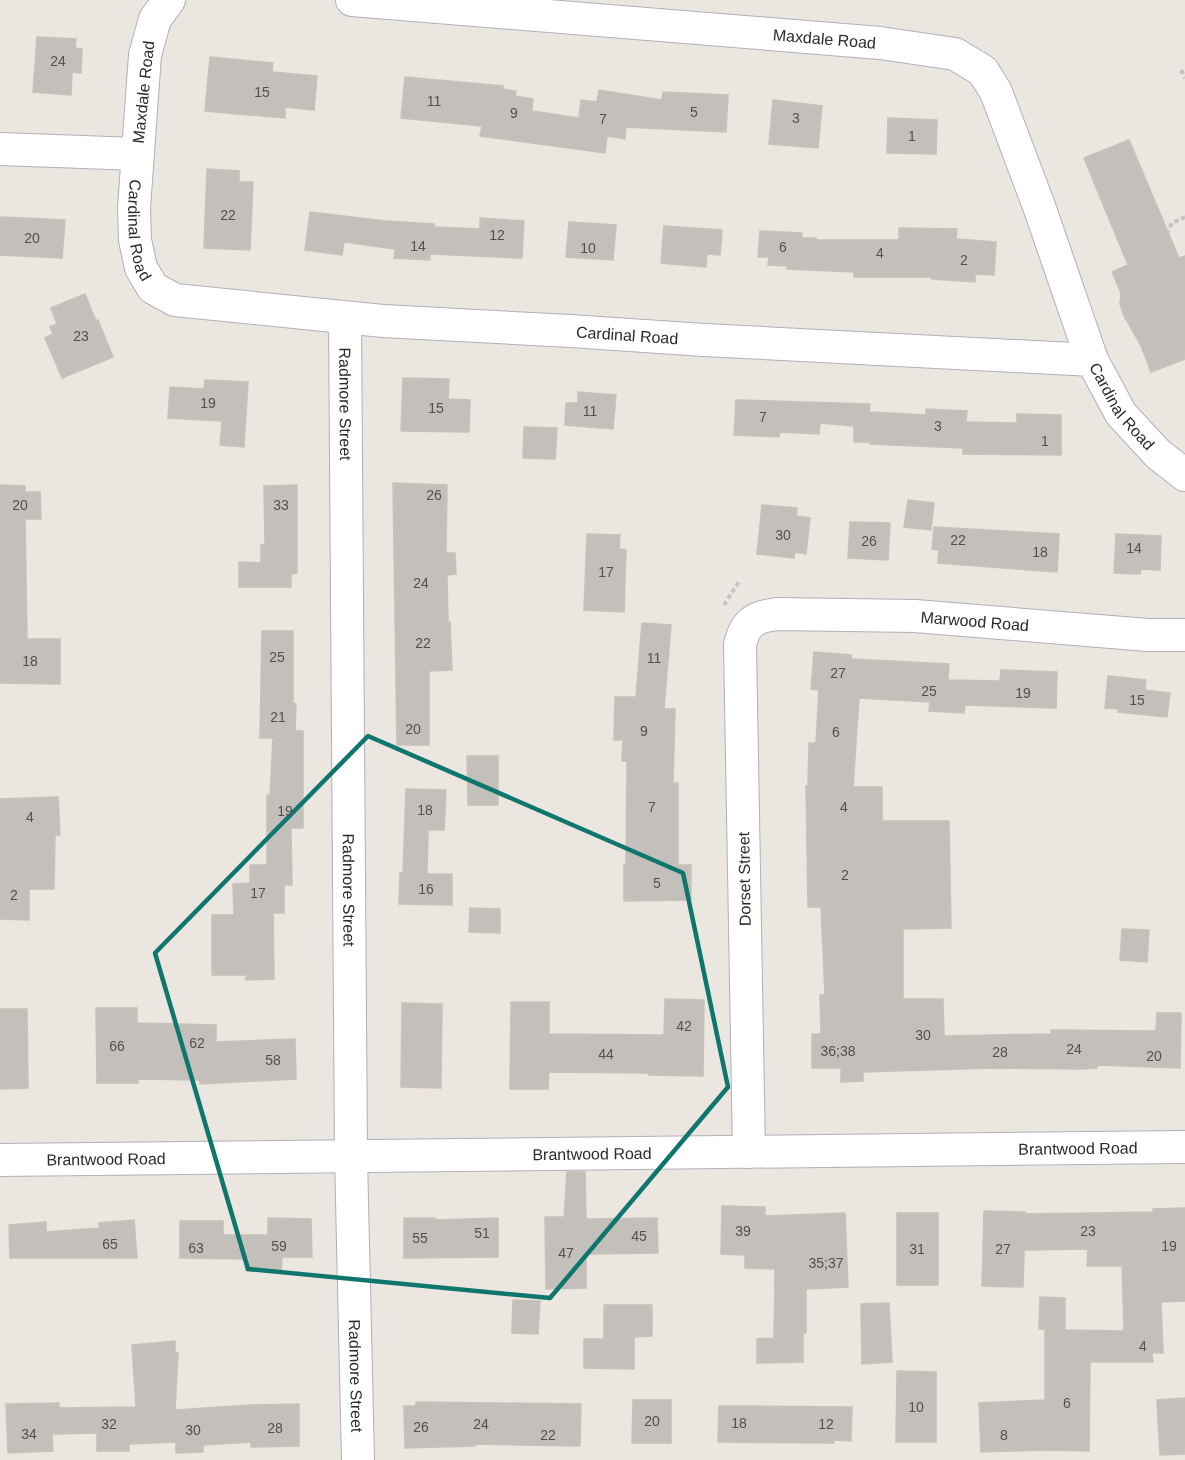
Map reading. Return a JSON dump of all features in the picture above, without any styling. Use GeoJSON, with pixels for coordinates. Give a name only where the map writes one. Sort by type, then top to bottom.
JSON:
{"type":"FeatureCollection","features":[{"type":"Feature","properties":{"kind":"street","name":"Maxdale Road"},"geometry":{"type":"LineString","coordinates":[[137,154],[147,43],[155,19],[169,0]]}},
{"type":"Feature","properties":{"kind":"street","name":"Maxdale Road"},"geometry":{"type":"LineString","coordinates":[[352,0],[880,43],[955,54],[982,70],[996,92],[1040,209],[1092,360]]}},
{"type":"Feature","properties":{"kind":"street"},"geometry":{"type":"LineString","coordinates":[[0,149],[137,154]]}},
{"type":"Feature","properties":{"kind":"street","name":"Cardinal Road"},"geometry":{"type":"LineString","coordinates":[[137,154],[135,240],[141,268],[153,288],[175,300],[345,318],[704,340],[1092,360],[1121,414],[1158,454],[1185,475]]}},
{"type":"Feature","properties":{"kind":"street","name":"Radmore Street"},"geometry":{"type":"LineString","coordinates":[[345,318],[351,1156],[358,1460]]}},
{"type":"Feature","properties":{"kind":"street","name":"Marwood Road"},"geometry":{"type":"LineString","coordinates":[[762,616],[915,616],[1149,635],[1185,635]]}},
{"type":"Feature","properties":{"kind":"street","name":"Dorset Street"},"geometry":{"type":"LineString","coordinates":[[749,1152],[740,645],[743,632],[753,621],[762,616]]}},
{"type":"Feature","properties":{"kind":"street","name":"Brantwood Road"},"geometry":{"type":"LineString","coordinates":[[0,1160],[1185,1147]]}},
{"type":"Feature","properties":{"kind":"path"},"geometry":{"type":"LineString","coordinates":[[1181,70],[1185,78]]}},
{"type":"Feature","properties":{"kind":"path"},"geometry":{"type":"LineString","coordinates":[[1159,248],[1172,223],[1185,217]]}},
{"type":"Feature","properties":{"kind":"path"},"geometry":{"type":"LineString","coordinates":[[720,610],[740,580]]}},
{"type":"Feature","properties":{"kind":"highlighted area"},"geometry":{"type":"Polygon","coordinates":[[[368,736],[683,873],[728,1087],[550,1298],[248,1269],[155,953],[368,736]]]}},
{"type":"Feature","properties":{"kind":"building"},"geometry":{"type":"Polygon","coordinates":[[[37,37],[76,39],[75,48],[82,49],[81,73],[72,72],[71,95],[33,92],[37,37]]]}},
{"type":"Feature","properties":{"kind":"building"},"geometry":{"type":"Polygon","coordinates":[[[210,57],[273,63],[272,72],[317,76],[314,110],[285,107],[285,118],[205,111],[210,57]]]}},
{"type":"Feature","properties":{"kind":"building"},"geometry":{"type":"Polygon","coordinates":[[[405,77],[503,86],[503,89],[516,91],[515,96],[533,99],[532,111],[579,118],[581,100],[597,102],[599,90],[662,100],[663,92],[728,95],[726,132],[626,127],[625,139],[607,136],[605,153],[480,136],[482,126],[401,118],[405,77]]]}},
{"type":"Feature","properties":{"kind":"building"},"geometry":{"type":"Polygon","coordinates":[[[773,100],[822,106],[818,148],[769,144],[773,100]]]}},
{"type":"Feature","properties":{"kind":"building"},"geometry":{"type":"Polygon","coordinates":[[[888,118],[937,120],[936,154],[887,153],[888,118]]]}},
{"type":"Feature","properties":{"kind":"building"},"geometry":{"type":"Polygon","coordinates":[[[1129,140],[1179,258],[1185,256],[1185,359],[1151,372],[1141,346],[1124,316],[1120,304],[1121,293],[1112,272],[1128,265],[1084,158],[1129,140]]]}},
{"type":"Feature","properties":{"kind":"building"},"geometry":{"type":"Polygon","coordinates":[[[207,169],[239,171],[239,182],[253,182],[250,250],[204,248],[207,169]]]}},
{"type":"Feature","properties":{"kind":"building"},"geometry":{"type":"Polygon","coordinates":[[[310,212],[434,224],[434,227],[480,229],[480,218],[524,221],[522,258],[430,254],[430,260],[394,258],[395,249],[344,242],[342,255],[305,250],[310,212]]]}},
{"type":"Feature","properties":{"kind":"building"},"geometry":{"type":"Polygon","coordinates":[[[0,217],[65,220],[62,258],[0,255],[0,217]]]}},
{"type":"Feature","properties":{"kind":"building"},"geometry":{"type":"Polygon","coordinates":[[[569,222],[616,225],[613,260],[566,257],[569,222]]]}},
{"type":"Feature","properties":{"kind":"building"},"geometry":{"type":"Polygon","coordinates":[[[664,226],[722,230],[720,255],[707,254],[706,267],[661,263],[664,226]]]}},
{"type":"Feature","properties":{"kind":"building"},"geometry":{"type":"Polygon","coordinates":[[[899,228],[957,229],[956,239],[996,242],[994,275],[975,274],[975,282],[932,279],[932,277],[854,277],[854,272],[787,269],[787,266],[768,265],[769,257],[758,257],[760,231],[802,233],[802,238],[816,238],[816,240],[899,240],[899,228]]]}},
{"type":"Feature","properties":{"kind":"building"},"geometry":{"type":"Polygon","coordinates":[[[85,294],[113,357],[62,378],[45,338],[53,334],[50,327],[57,324],[51,308],[85,294]]]}},
{"type":"Feature","properties":{"kind":"building"},"geometry":{"type":"Polygon","coordinates":[[[403,378],[449,379],[448,399],[470,400],[469,432],[401,431],[403,378]]]}},
{"type":"Feature","properties":{"kind":"building"},"geometry":{"type":"Polygon","coordinates":[[[205,380],[248,382],[244,447],[220,445],[222,421],[168,418],[170,387],[204,389],[205,380]]]}},
{"type":"Feature","properties":{"kind":"building"},"geometry":{"type":"Polygon","coordinates":[[[578,392],[616,395],[613,429],[565,425],[566,403],[578,403],[578,392]]]}},
{"type":"Feature","properties":{"kind":"building"},"geometry":{"type":"Polygon","coordinates":[[[736,400],[870,404],[869,412],[926,415],[926,409],[967,411],[966,422],[1017,423],[1017,414],[1061,415],[1061,455],[963,454],[963,448],[854,442],[854,426],[820,423],[819,434],[780,432],[779,437],[734,435],[736,400]]]}},
{"type":"Feature","properties":{"kind":"building"},"geometry":{"type":"Polygon","coordinates":[[[524,427],[557,428],[555,459],[523,458],[524,427]]]}},
{"type":"Feature","properties":{"kind":"building"},"geometry":{"type":"Polygon","coordinates":[[[393,483],[447,485],[446,553],[455,553],[456,574],[447,575],[452,670],[429,671],[429,745],[397,745],[393,483]]]}},
{"type":"Feature","properties":{"kind":"building"},"geometry":{"type":"Polygon","coordinates":[[[0,485],[25,486],[25,492],[40,492],[41,519],[25,519],[27,639],[60,639],[60,684],[0,683],[0,485]]]}},
{"type":"Feature","properties":{"kind":"building"},"geometry":{"type":"Polygon","coordinates":[[[297,485],[297,573],[291,574],[291,587],[239,587],[239,562],[261,563],[261,545],[265,545],[264,486],[297,485]]]}},
{"type":"Feature","properties":{"kind":"building"},"geometry":{"type":"Polygon","coordinates":[[[908,500],[934,503],[931,530],[904,527],[908,500]]]}},
{"type":"Feature","properties":{"kind":"building"},"geometry":{"type":"Polygon","coordinates":[[[762,505],[797,508],[796,516],[810,518],[806,554],[795,552],[794,558],[757,554],[762,505]]]}},
{"type":"Feature","properties":{"kind":"building"},"geometry":{"type":"Polygon","coordinates":[[[850,522],[890,523],[888,560],[848,558],[850,522]]]}},
{"type":"Feature","properties":{"kind":"building"},"geometry":{"type":"Polygon","coordinates":[[[934,527],[1059,534],[1057,572],[938,563],[939,550],[932,549],[934,527]]]}},
{"type":"Feature","properties":{"kind":"building"},"geometry":{"type":"Polygon","coordinates":[[[587,534],[620,535],[619,549],[626,550],[624,612],[584,610],[587,534]]]}},
{"type":"Feature","properties":{"kind":"building"},"geometry":{"type":"Polygon","coordinates":[[[1116,534],[1161,536],[1160,570],[1141,569],[1140,574],[1114,573],[1116,534]]]}},
{"type":"Feature","properties":{"kind":"building"},"geometry":{"type":"Polygon","coordinates":[[[642,623],[671,625],[664,709],[675,709],[673,783],[678,783],[678,865],[691,865],[691,900],[624,901],[627,761],[622,761],[623,740],[614,740],[615,697],[636,697],[642,623]]]}},
{"type":"Feature","properties":{"kind":"building"},"geometry":{"type":"Polygon","coordinates":[[[262,631],[293,631],[295,731],[303,731],[303,828],[291,828],[292,885],[284,885],[284,913],[273,913],[274,979],[246,980],[246,975],[212,975],[212,915],[234,915],[233,884],[250,883],[250,865],[267,865],[267,795],[270,795],[273,738],[260,738],[262,631]]]}},
{"type":"Feature","properties":{"kind":"building"},"geometry":{"type":"Polygon","coordinates":[[[814,652],[851,655],[851,659],[949,664],[948,680],[1000,681],[1001,670],[1057,672],[1056,708],[965,705],[964,713],[929,711],[930,702],[859,698],[853,787],[882,787],[882,821],[949,821],[951,928],[903,929],[903,999],[943,999],[944,1036],[1051,1034],[1051,1030],[1156,1031],[1157,1013],[1181,1013],[1180,1068],[1097,1065],[1097,1068],[1082,1069],[993,1068],[863,1072],[863,1081],[841,1082],[841,1068],[812,1068],[812,1034],[821,1034],[820,995],[825,995],[821,907],[808,907],[806,786],[808,786],[809,743],[816,743],[819,690],[811,689],[814,652]]]}},
{"type":"Feature","properties":{"kind":"building"},"geometry":{"type":"Polygon","coordinates":[[[1108,676],[1146,680],[1145,690],[1170,693],[1167,717],[1118,712],[1119,709],[1105,708],[1108,676]]]}},
{"type":"Feature","properties":{"kind":"building"},"geometry":{"type":"Polygon","coordinates":[[[467,756],[498,756],[498,805],[468,805],[467,756]]]}},
{"type":"Feature","properties":{"kind":"building"},"geometry":{"type":"Polygon","coordinates":[[[406,789],[446,790],[444,830],[428,830],[427,874],[452,874],[452,905],[399,904],[400,873],[403,873],[406,789]]]}},
{"type":"Feature","properties":{"kind":"building"},"geometry":{"type":"Polygon","coordinates":[[[58,797],[60,835],[55,835],[54,889],[29,889],[29,920],[0,919],[0,799],[58,797]]]}},
{"type":"Feature","properties":{"kind":"building"},"geometry":{"type":"Polygon","coordinates":[[[470,908],[500,909],[500,933],[469,932],[470,908]]]}},
{"type":"Feature","properties":{"kind":"building"},"geometry":{"type":"Polygon","coordinates":[[[1122,929],[1149,930],[1147,962],[1120,960],[1122,929]]]}},
{"type":"Feature","properties":{"kind":"building"},"geometry":{"type":"Polygon","coordinates":[[[665,999],[704,1000],[703,1076],[549,1072],[548,1089],[510,1089],[511,1002],[549,1002],[549,1034],[664,1035],[665,999]]]}},
{"type":"Feature","properties":{"kind":"building"},"geometry":{"type":"Polygon","coordinates":[[[402,1003],[442,1004],[441,1088],[401,1087],[402,1003]]]}},
{"type":"Feature","properties":{"kind":"building"},"geometry":{"type":"Polygon","coordinates":[[[96,1008],[137,1008],[137,1023],[216,1025],[216,1042],[295,1039],[296,1079],[200,1084],[200,1080],[138,1079],[138,1083],[97,1083],[96,1008]]]}},
{"type":"Feature","properties":{"kind":"building"},"geometry":{"type":"Polygon","coordinates":[[[0,1009],[27,1009],[28,1088],[0,1089],[0,1009]]]}},
{"type":"Feature","properties":{"kind":"building"},"geometry":{"type":"Polygon","coordinates":[[[567,1172],[585,1172],[586,1219],[657,1218],[658,1253],[586,1254],[586,1288],[546,1289],[545,1217],[564,1217],[567,1172]]]}},
{"type":"Feature","properties":{"kind":"building"},"geometry":{"type":"Polygon","coordinates":[[[722,1206],[765,1207],[765,1216],[845,1213],[848,1287],[806,1289],[806,1333],[803,1333],[803,1362],[757,1363],[757,1339],[774,1338],[775,1269],[745,1268],[745,1255],[721,1254],[722,1206]]]}},
{"type":"Feature","properties":{"kind":"building"},"geometry":{"type":"Polygon","coordinates":[[[1185,1208],[1185,1301],[1161,1302],[1163,1353],[1152,1353],[1153,1362],[1090,1362],[1089,1451],[981,1452],[979,1403],[1045,1400],[1045,1330],[1056,1330],[1039,1329],[1040,1297],[1065,1298],[1065,1330],[1124,1331],[1122,1266],[1087,1266],[1088,1249],[1024,1250],[1023,1287],[982,1286],[984,1211],[1025,1212],[1025,1214],[1096,1213],[1153,1212],[1153,1209],[1185,1208]]]}},
{"type":"Feature","properties":{"kind":"building"},"geometry":{"type":"Polygon","coordinates":[[[897,1213],[938,1213],[938,1285],[897,1285],[897,1213]]]}},
{"type":"Feature","properties":{"kind":"building"},"geometry":{"type":"Polygon","coordinates":[[[268,1218],[311,1219],[312,1257],[282,1257],[281,1271],[246,1271],[246,1259],[180,1258],[180,1221],[223,1221],[223,1235],[268,1235],[268,1218]]]}},
{"type":"Feature","properties":{"kind":"building"},"geometry":{"type":"Polygon","coordinates":[[[404,1218],[435,1218],[435,1220],[498,1218],[498,1257],[404,1258],[404,1218]]]}},
{"type":"Feature","properties":{"kind":"building"},"geometry":{"type":"Polygon","coordinates":[[[134,1220],[137,1258],[10,1258],[9,1225],[46,1222],[46,1232],[99,1228],[99,1223],[134,1220]]]}},
{"type":"Feature","properties":{"kind":"building"},"geometry":{"type":"Polygon","coordinates":[[[513,1300],[540,1301],[538,1334],[512,1333],[513,1300]]]}},
{"type":"Feature","properties":{"kind":"building"},"geometry":{"type":"Polygon","coordinates":[[[889,1303],[892,1362],[862,1364],[861,1304],[889,1303]]]}},
{"type":"Feature","properties":{"kind":"building"},"geometry":{"type":"Polygon","coordinates":[[[604,1305],[652,1305],[652,1336],[634,1337],[634,1369],[584,1368],[584,1339],[604,1339],[604,1305]]]}},
{"type":"Feature","properties":{"kind":"building"},"geometry":{"type":"Polygon","coordinates":[[[175,1341],[175,1353],[178,1353],[175,1410],[299,1404],[299,1446],[251,1447],[251,1442],[203,1445],[203,1452],[176,1453],[176,1442],[129,1444],[129,1451],[97,1451],[97,1433],[52,1434],[53,1451],[8,1453],[6,1404],[59,1403],[59,1408],[136,1407],[132,1345],[175,1341]]]}},
{"type":"Feature","properties":{"kind":"building"},"geometry":{"type":"Polygon","coordinates":[[[897,1371],[936,1372],[936,1442],[896,1442],[897,1371]]]}},
{"type":"Feature","properties":{"kind":"building"},"geometry":{"type":"Polygon","coordinates":[[[1185,1398],[1185,1454],[1160,1455],[1157,1400],[1185,1398]]]}},
{"type":"Feature","properties":{"kind":"building"},"geometry":{"type":"Polygon","coordinates":[[[633,1400],[671,1400],[671,1443],[632,1443],[633,1400]]]}},
{"type":"Feature","properties":{"kind":"building"},"geometry":{"type":"Polygon","coordinates":[[[416,1402],[581,1404],[580,1446],[475,1444],[475,1446],[405,1448],[404,1406],[416,1406],[416,1402]]]}},
{"type":"Feature","properties":{"kind":"building"},"geometry":{"type":"Polygon","coordinates":[[[719,1406],[852,1407],[851,1441],[834,1440],[834,1443],[718,1442],[719,1406]]]}}]}
